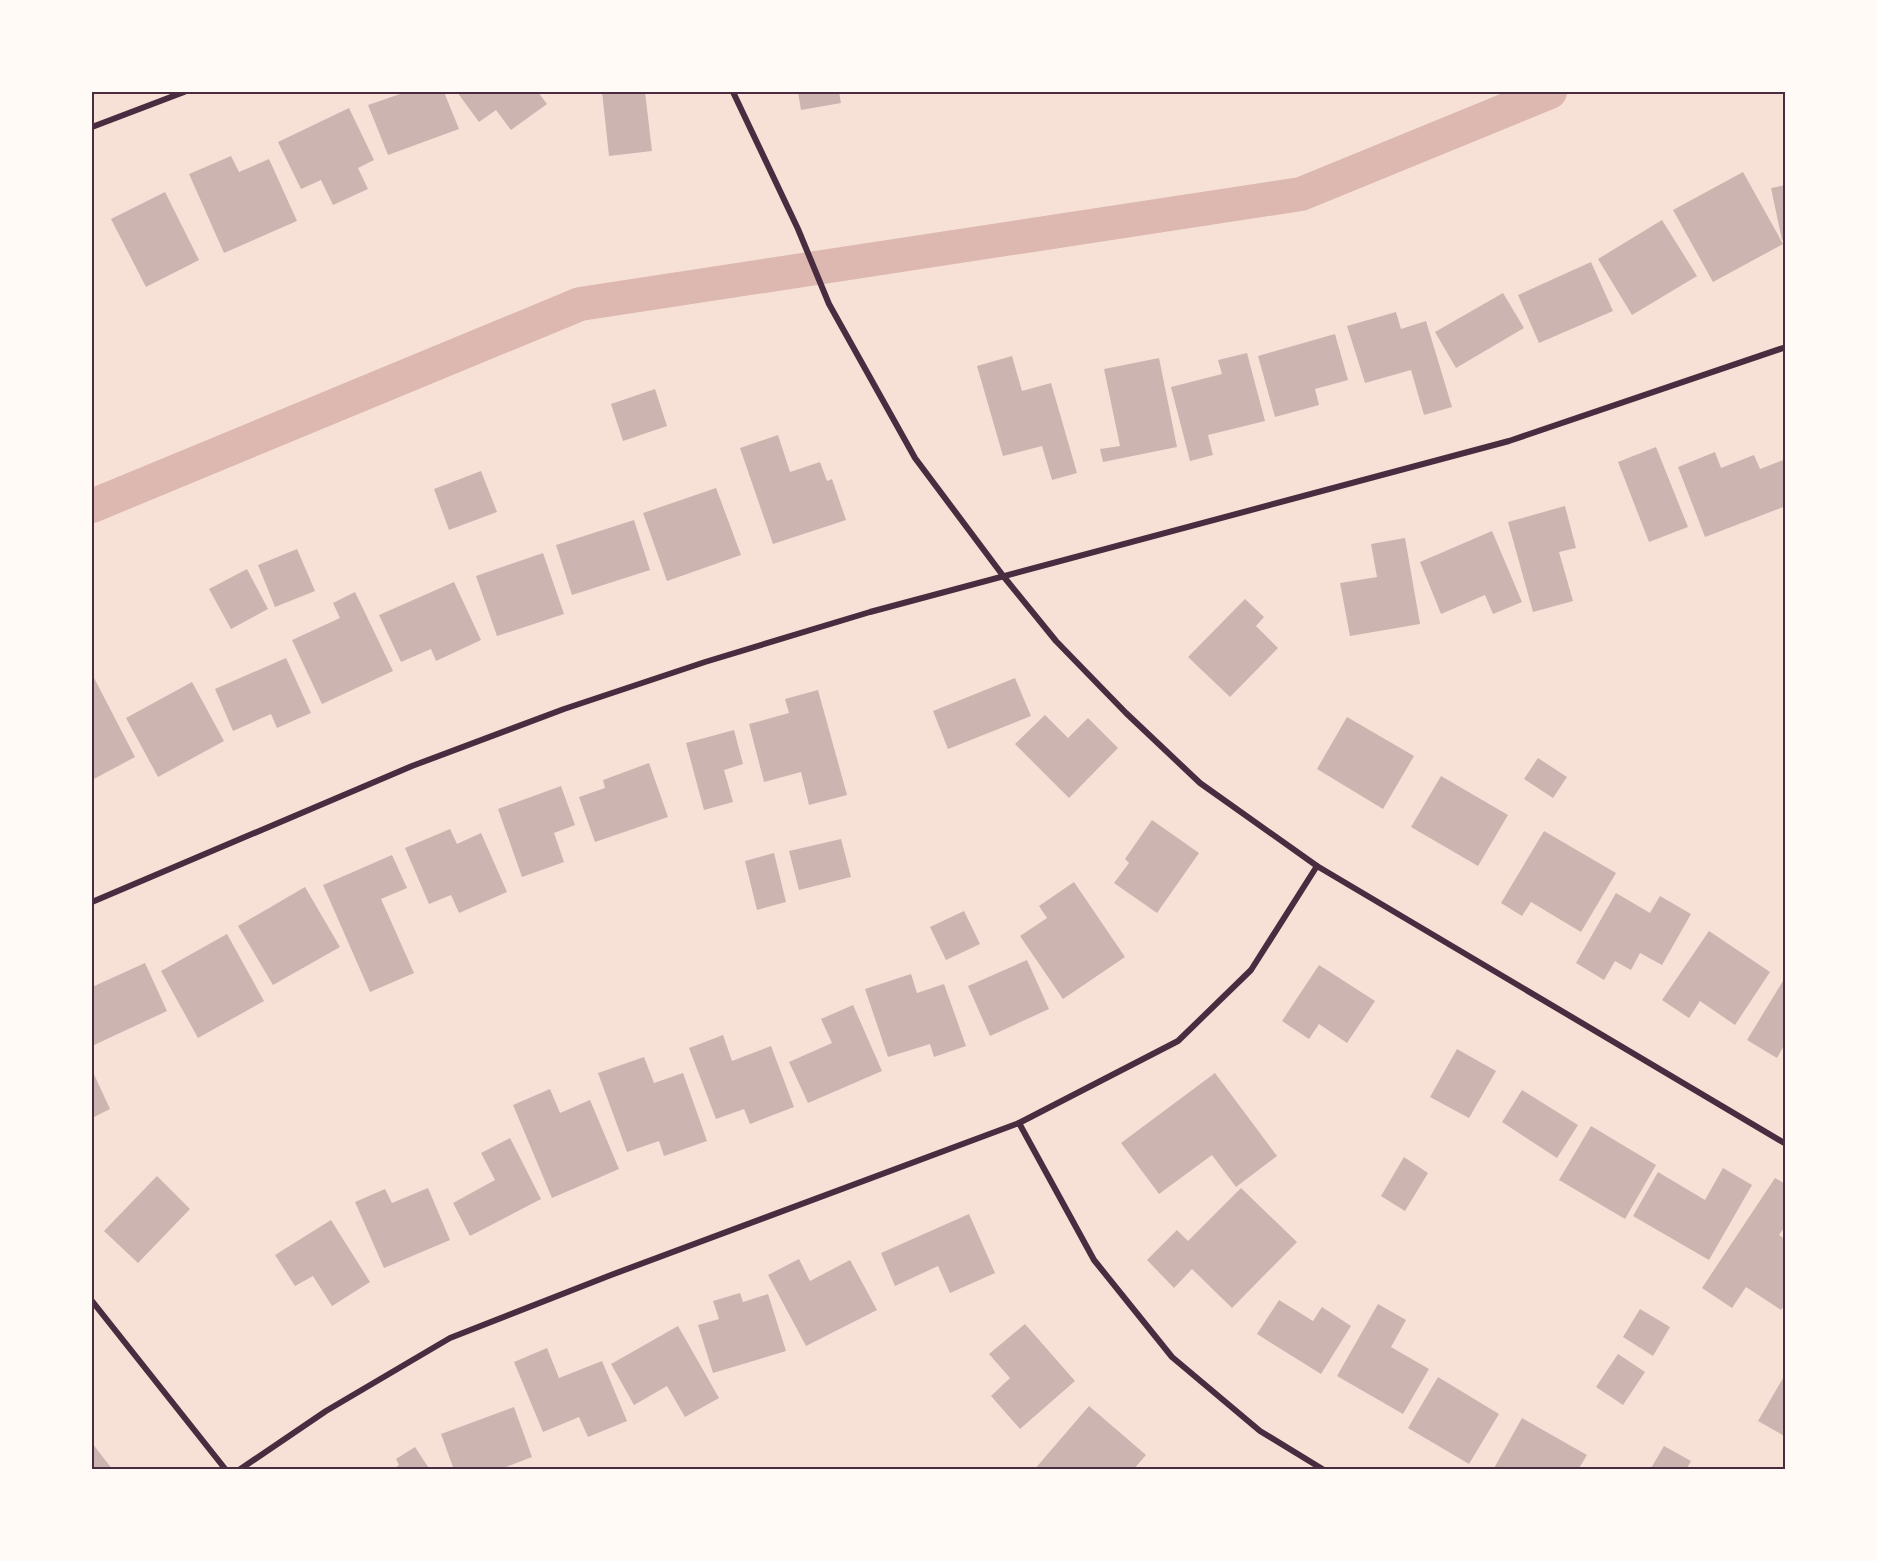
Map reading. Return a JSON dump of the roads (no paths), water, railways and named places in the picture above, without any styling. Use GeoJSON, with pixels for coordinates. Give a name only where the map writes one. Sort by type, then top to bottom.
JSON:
{"type":"FeatureCollection","features":[{"type":"Feature","properties":{"kind":"street"},"geometry":{"type":"LineString","coordinates":[[92,128],[184,92]]}},
{"type":"Feature","properties":{"kind":"street"},"geometry":{"type":"LineString","coordinates":[[733,92],[798,229],[829,304],[915,458],[1004,577],[1056,640],[1126,713],[1200,783],[1317,866],[1785,1144]]}},
{"type":"Feature","properties":{"kind":"street"},"geometry":{"type":"LineString","coordinates":[[92,902],[412,766],[564,709],[705,662],[870,612],[1509,441],[1785,347]]}},
{"type":"Feature","properties":{"kind":"street"},"geometry":{"type":"LineString","coordinates":[[239,1470],[326,1411],[450,1338],[611,1275],[1019,1123],[1178,1041],[1251,970],[1317,866]]}},
{"type":"Feature","properties":{"kind":"street"},"geometry":{"type":"LineString","coordinates":[[1019,1123],[1094,1260],[1172,1357],[1260,1431],[1324,1470]]}},
{"type":"Feature","properties":{"kind":"street"},"geometry":{"type":"LineString","coordinates":[[92,1301],[226,1470]]}},
{"type":"Feature","properties":{"kind":"waterway"},"geometry":{"type":"LineString","coordinates":[[92,506],[580,304],[1301,194],[1550,92]]}}]}
